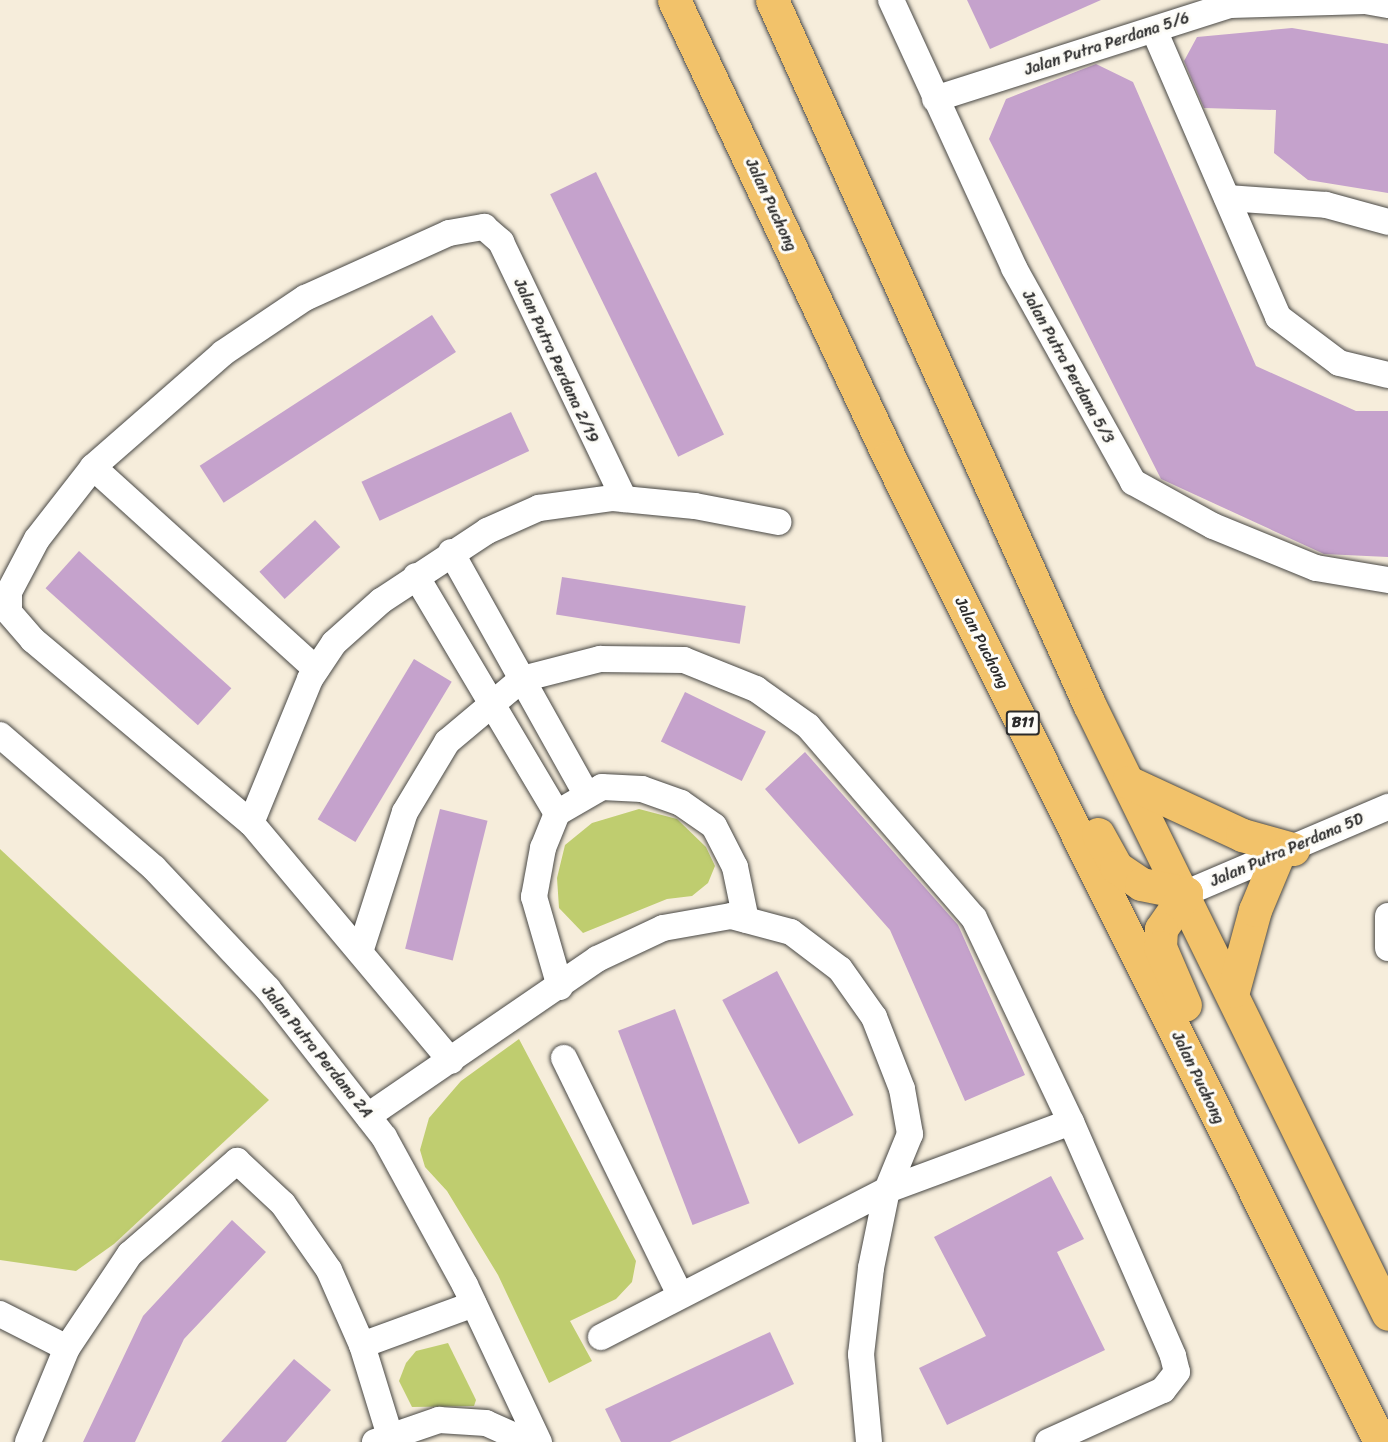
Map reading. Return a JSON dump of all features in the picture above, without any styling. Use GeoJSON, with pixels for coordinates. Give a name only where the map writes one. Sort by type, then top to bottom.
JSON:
{"type":"FeatureCollection","features":[{"type":"Feature","properties":{"kind":"main road","name":"Jalan Puchong"},"geometry":{"type":"LineString","coordinates":[[674,0],[889,457],[1380,1442]]}},
{"type":"Feature","properties":{"kind":"main road"},"geometry":{"type":"LineString","coordinates":[[772,0],[968,440],[1128,782],[1186,893],[1388,1314]]}},
{"type":"Feature","properties":{"kind":"main road"},"geometry":{"type":"LineString","coordinates":[[1037,752],[1061,773],[1116,867],[1141,884],[1186,893]]}},
{"type":"Feature","properties":{"kind":"main road"},"geometry":{"type":"LineString","coordinates":[[1128,782],[1242,835],[1285,852],[1255,910],[1233,991]]}},
{"type":"Feature","properties":{"kind":"main road"},"geometry":{"type":"LineString","coordinates":[[1186,893],[1161,930],[1160,947],[1210,1064],[1209,1101]]}},
{"type":"Feature","properties":{"kind":"street","name":"Jalan Putra Perdana 5/3"},"geometry":{"type":"LineString","coordinates":[[891,0],[1014,268],[1132,482],[1213,526],[1316,568],[1388,580]]}},
{"type":"Feature","properties":{"kind":"street","name":"Jalan Putra Perdana 5/6"},"geometry":{"type":"LineString","coordinates":[[935,99],[1230,5],[1388,5]]}},
{"type":"Feature","properties":{"kind":"street"},"geometry":{"type":"LineString","coordinates":[[1154,30],[1278,317],[1339,363],[1388,375]]}},
{"type":"Feature","properties":{"kind":"street"},"geometry":{"type":"LineString","coordinates":[[1227,198],[1326,205],[1388,222]]}},
{"type":"Feature","properties":{"kind":"street","name":"Jalan Putra Perdana 2/19"},"geometry":{"type":"LineString","coordinates":[[93,466],[223,353],[305,298],[449,233],[484,226],[501,242],[624,499]]}},
{"type":"Feature","properties":{"kind":"street"},"geometry":{"type":"LineString","coordinates":[[316,669],[93,466],[37,539],[9,592],[9,612],[33,640],[251,823],[451,1061]]}},
{"type":"Feature","properties":{"kind":"street"},"geometry":{"type":"LineString","coordinates":[[251,823],[316,669],[334,643],[416,576],[451,552],[539,508],[624,499],[778,522]]}},
{"type":"Feature","properties":{"kind":"street"},"geometry":{"type":"LineString","coordinates":[[451,552],[586,794]]}},
{"type":"Feature","properties":{"kind":"street"},"geometry":{"type":"LineString","coordinates":[[416,576],[557,813]]}},
{"type":"Feature","properties":{"kind":"street"},"geometry":{"type":"LineString","coordinates":[[360,952],[405,812],[447,742],[522,679],[600,659],[684,660],[756,689],[808,726],[974,918],[1071,1122],[1177,1372],[1163,1390],[1048,1442]]}},
{"type":"Feature","properties":{"kind":"street","name":"Jalan Putra Perdana 2A"},"geometry":{"type":"LineString","coordinates":[[0,735],[154,868],[268,989],[368,1116],[474,1304],[539,1442]]}},
{"type":"Feature","properties":{"kind":"street"},"geometry":{"type":"LineString","coordinates":[[560,987],[534,897],[543,848],[557,813],[586,794],[602,787],[642,789],[681,803],[714,826],[735,867],[746,920]]}},
{"type":"Feature","properties":{"kind":"street","name":"Jalan Putra Perdana 5D"},"geometry":{"type":"LineString","coordinates":[[1186,893],[1388,807]]}},
{"type":"Feature","properties":{"kind":"street"},"geometry":{"type":"LineString","coordinates":[[368,1116],[560,987],[597,959],[663,928],[731,916],[791,932],[840,969],[874,1017],[902,1089],[910,1134],[887,1190],[861,1354],[869,1442]]}},
{"type":"Feature","properties":{"kind":"street"},"geometry":{"type":"LineString","coordinates":[[1388,916],[1388,948]]}},
{"type":"Feature","properties":{"kind":"street"},"geometry":{"type":"LineString","coordinates":[[564,1058],[680,1295]]}},
{"type":"Feature","properties":{"kind":"street"},"geometry":{"type":"LineString","coordinates":[[601,1337],[887,1190],[1071,1122]]}},
{"type":"Feature","properties":{"kind":"street"},"geometry":{"type":"LineString","coordinates":[[28,1442],[67,1348],[130,1254],[237,1161],[283,1204],[329,1270],[362,1345],[382,1437],[439,1420],[474,1422],[528,1442]]}},
{"type":"Feature","properties":{"kind":"street"},"geometry":{"type":"LineString","coordinates":[[362,1345],[474,1304]]}},
{"type":"Feature","properties":{"kind":"street"},"geometry":{"type":"LineString","coordinates":[[0,1314],[67,1348]]}},
{"type":"Feature","properties":{"kind":"green space"},"geometry":{"type":"Polygon","coordinates":[[[639,809],[677,819],[706,847],[715,866],[708,883],[692,896],[667,899],[583,933],[559,908],[557,878],[565,845],[592,823],[639,809]]]}},
{"type":"Feature","properties":{"kind":"green space"},"geometry":{"type":"Polygon","coordinates":[[[0,849],[269,1100],[114,1244],[76,1271],[0,1260],[0,849]]]}},
{"type":"Feature","properties":{"kind":"green space"},"geometry":{"type":"Polygon","coordinates":[[[519,1039],[636,1261],[632,1282],[616,1299],[570,1321],[592,1361],[549,1383],[498,1275],[447,1191],[425,1167],[420,1150],[429,1118],[461,1081],[519,1039]]]}},
{"type":"Feature","properties":{"kind":"green space"},"geometry":{"type":"Polygon","coordinates":[[[448,1343],[476,1400],[474,1406],[412,1407],[399,1381],[406,1363],[416,1351],[448,1343]]]}},
{"type":"Feature","properties":{"kind":"building"},"geometry":{"type":"Polygon","coordinates":[[[967,0],[1101,0],[990,49],[967,0]]]}},
{"type":"Feature","properties":{"kind":"building"},"geometry":{"type":"Polygon","coordinates":[[[1292,28],[1388,44],[1388,193],[1308,180],[1274,153],[1276,110],[1204,108],[1184,61],[1197,37],[1292,28]]]}},
{"type":"Feature","properties":{"kind":"building"},"geometry":{"type":"Polygon","coordinates":[[[1096,64],[1133,82],[1256,366],[1356,411],[1388,411],[1388,557],[1324,554],[1161,479],[989,139],[1006,99],[1096,64]]]}},
{"type":"Feature","properties":{"kind":"building"},"geometry":{"type":"Polygon","coordinates":[[[596,172],[724,434],[678,457],[550,194],[596,172]]]}},
{"type":"Feature","properties":{"kind":"building"},"geometry":{"type":"Polygon","coordinates":[[[432,315],[456,352],[224,503],[200,466],[432,315]]]}},
{"type":"Feature","properties":{"kind":"building"},"geometry":{"type":"Polygon","coordinates":[[[511,412],[529,451],[380,521],[361,482],[511,412]]]}},
{"type":"Feature","properties":{"kind":"building"},"geometry":{"type":"Polygon","coordinates":[[[315,520],[340,547],[285,599],[259,572],[315,520]]]}},
{"type":"Feature","properties":{"kind":"building"},"geometry":{"type":"Polygon","coordinates":[[[79,551],[231,688],[198,725],[46,588],[79,551]]]}},
{"type":"Feature","properties":{"kind":"building"},"geometry":{"type":"Polygon","coordinates":[[[562,577],[746,606],[740,644],[556,615],[562,577]]]}},
{"type":"Feature","properties":{"kind":"building"},"geometry":{"type":"Polygon","coordinates":[[[414,659],[452,682],[355,842],[318,819],[414,659]]]}},
{"type":"Feature","properties":{"kind":"building"},"geometry":{"type":"Polygon","coordinates":[[[685,692],[766,731],[742,781],[661,741],[685,692]]]}},
{"type":"Feature","properties":{"kind":"building"},"geometry":{"type":"Polygon","coordinates":[[[805,752],[958,925],[1025,1075],[965,1101],[890,930],[765,789],[805,752]]]}},
{"type":"Feature","properties":{"kind":"building"},"geometry":{"type":"Polygon","coordinates":[[[440,809],[488,821],[453,961],[405,949],[440,809]]]}},
{"type":"Feature","properties":{"kind":"building"},"geometry":{"type":"Polygon","coordinates":[[[777,971],[854,1115],[799,1144],[722,1000],[777,971]]]}},
{"type":"Feature","properties":{"kind":"building"},"geometry":{"type":"Polygon","coordinates":[[[675,1009],[750,1203],[693,1225],[618,1031],[675,1009]]]}},
{"type":"Feature","properties":{"kind":"building"},"geometry":{"type":"Polygon","coordinates":[[[1051,1176],[1084,1239],[1057,1252],[1105,1350],[947,1425],[919,1368],[986,1336],[934,1237],[1051,1176]]]}},
{"type":"Feature","properties":{"kind":"building"},"geometry":{"type":"Polygon","coordinates":[[[232,1220],[266,1252],[184,1339],[135,1442],[83,1442],[143,1316],[232,1220]]]}},
{"type":"Feature","properties":{"kind":"building"},"geometry":{"type":"Polygon","coordinates":[[[770,1332],[794,1384],[670,1442],[621,1442],[605,1409],[770,1332]]]}},
{"type":"Feature","properties":{"kind":"building"},"geometry":{"type":"Polygon","coordinates":[[[294,1359],[331,1390],[286,1442],[221,1442],[294,1359]]]}}]}
